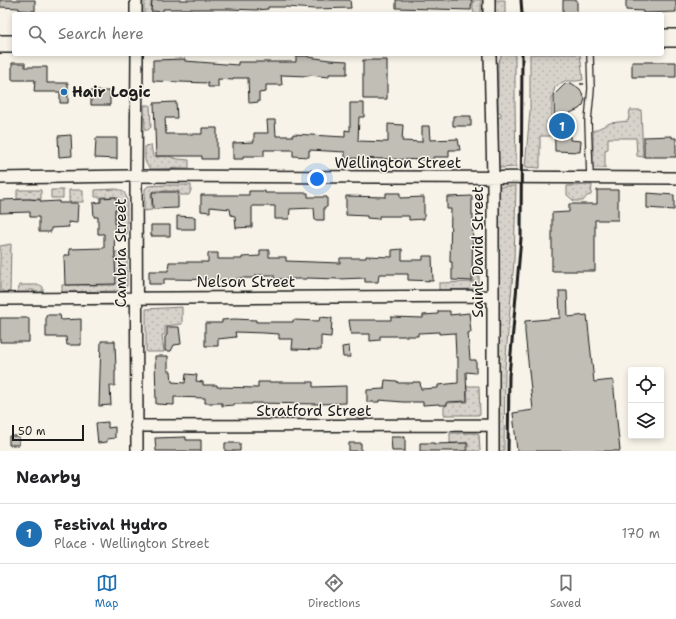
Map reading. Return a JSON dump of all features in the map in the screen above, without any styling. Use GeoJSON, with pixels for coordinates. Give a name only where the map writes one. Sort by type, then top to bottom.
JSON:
{"type":"FeatureCollection","features":[{"type":"Feature","properties":{"kind":"main road"},"geometry":{"type":"LineString","coordinates":[[664,38],[676,38]]}},
{"type":"Feature","properties":{"kind":"main road"},"geometry":{"type":"LineString","coordinates":[[0,44],[12,44]]}},
{"type":"Feature","properties":{"kind":"street"},"geometry":{"type":"LineString","coordinates":[[136,0],[136,12]]}},
{"type":"Feature","properties":{"kind":"street"},"geometry":{"type":"LineString","coordinates":[[489,0],[489,12]]}},
{"type":"Feature","properties":{"kind":"street","name":"Cambria Street"},"geometry":{"type":"LineString","coordinates":[[136,451],[137,56]]}},
{"type":"Feature","properties":{"kind":"street","name":"Saint David Street"},"geometry":{"type":"LineString","coordinates":[[490,56],[493,178],[492,451]]}},
{"type":"Feature","properties":{"kind":"street","name":"Wellington Street"},"geometry":{"type":"LineString","coordinates":[[0,178],[136,176],[676,178]]}},
{"type":"Feature","properties":{"kind":"street","name":"Nelson Street"},"geometry":{"type":"LineString","coordinates":[[0,299],[493,296]]}},
{"type":"Feature","properties":{"kind":"street","name":"Stratford Street"},"geometry":{"type":"LineString","coordinates":[[136,426],[493,425]]}},
{"type":"Feature","properties":{"kind":"lane"},"geometry":{"type":"LineString","coordinates":[[590,56],[591,89],[588,121],[590,178]]}},
{"type":"Feature","properties":{"kind":"shaded area"},"geometry":{"type":"Polygon","coordinates":[[[144,0],[151,0],[152,12],[144,12],[144,0]]]}},
{"type":"Feature","properties":{"kind":"shaded area"},"geometry":{"type":"Polygon","coordinates":[[[473,0],[481,0],[481,12],[473,11],[473,0]]]}},
{"type":"Feature","properties":{"kind":"shaded area"},"geometry":{"type":"Polygon","coordinates":[[[495,0],[505,0],[505,12],[495,12],[495,0]]]}},
{"type":"Feature","properties":{"kind":"shaded area"},"geometry":{"type":"Polygon","coordinates":[[[501,56],[515,56],[516,167],[500,168],[498,163],[498,117],[501,117],[501,113],[498,112],[498,63],[501,56]]]}},
{"type":"Feature","properties":{"kind":"shaded area"},"geometry":{"type":"Polygon","coordinates":[[[530,56],[580,56],[583,80],[565,81],[555,87],[552,98],[552,136],[540,136],[540,168],[525,167],[530,111],[530,56]]]}},
{"type":"Feature","properties":{"kind":"shaded area"},"geometry":{"type":"Polygon","coordinates":[[[144,105],[150,105],[151,127],[148,130],[145,130],[144,105]]]}},
{"type":"Feature","properties":{"kind":"shaded area"},"geometry":{"type":"Polygon","coordinates":[[[630,110],[641,110],[643,157],[637,156],[636,138],[608,138],[608,149],[605,150],[605,168],[593,168],[593,131],[610,123],[628,121],[630,110]]]}},
{"type":"Feature","properties":{"kind":"shaded area"},"geometry":{"type":"Polygon","coordinates":[[[151,145],[153,157],[168,156],[189,160],[189,168],[151,169],[148,167],[146,162],[145,146],[151,145]]]}},
{"type":"Feature","properties":{"kind":"shaded area"},"geometry":{"type":"Polygon","coordinates":[[[191,185],[191,190],[189,195],[180,195],[179,191],[153,191],[151,194],[152,210],[144,211],[145,189],[148,186],[191,185]]]}},
{"type":"Feature","properties":{"kind":"shaded area"},"geometry":{"type":"Polygon","coordinates":[[[592,185],[591,195],[587,196],[583,201],[574,201],[567,195],[567,186],[592,185]]]}},
{"type":"Feature","properties":{"kind":"shaded area"},"geometry":{"type":"Polygon","coordinates":[[[516,186],[514,261],[505,368],[504,451],[497,451],[497,328],[500,327],[500,324],[497,323],[497,192],[500,187],[516,186]]]}},
{"type":"Feature","properties":{"kind":"shaded area"},"geometry":{"type":"Polygon","coordinates":[[[116,189],[123,192],[127,199],[127,234],[117,234],[115,210],[118,208],[117,197],[95,197],[95,190],[116,189]]]}},
{"type":"Feature","properties":{"kind":"shaded area"},"geometry":{"type":"Polygon","coordinates":[[[17,190],[41,190],[41,199],[17,199],[17,190]]]}},
{"type":"Feature","properties":{"kind":"shaded area"},"geometry":{"type":"Polygon","coordinates":[[[51,190],[63,190],[63,198],[51,198],[51,190]]]}},
{"type":"Feature","properties":{"kind":"shaded area"},"geometry":{"type":"Polygon","coordinates":[[[69,190],[83,190],[83,202],[69,202],[69,190]]]}},
{"type":"Feature","properties":{"kind":"shaded area"},"geometry":{"type":"Polygon","coordinates":[[[11,244],[10,292],[0,291],[0,246],[11,244]]]}},
{"type":"Feature","properties":{"kind":"shaded area"},"geometry":{"type":"Polygon","coordinates":[[[115,252],[127,252],[127,286],[123,291],[62,292],[62,285],[115,285],[115,252]]]}},
{"type":"Feature","properties":{"kind":"shaded area"},"geometry":{"type":"Polygon","coordinates":[[[474,270],[479,270],[479,287],[477,289],[439,290],[439,283],[473,282],[474,270]]]}},
{"type":"Feature","properties":{"kind":"shaded area"},"geometry":{"type":"Polygon","coordinates":[[[20,285],[40,285],[43,287],[43,292],[33,292],[33,290],[29,290],[28,292],[17,292],[20,285]]]}},
{"type":"Feature","properties":{"kind":"shaded area"},"geometry":{"type":"Polygon","coordinates":[[[182,307],[182,324],[165,326],[165,335],[162,335],[164,352],[146,352],[146,309],[182,307]]]}},
{"type":"Feature","properties":{"kind":"shaded area"},"geometry":{"type":"Polygon","coordinates":[[[467,386],[479,386],[480,414],[444,415],[444,407],[448,403],[468,402],[467,386]]]}},
{"type":"Feature","properties":{"kind":"shaded area"},"geometry":{"type":"Polygon","coordinates":[[[450,433],[479,434],[480,451],[468,451],[468,443],[450,443],[450,433]]]}},
{"type":"Feature","properties":{"kind":"building"},"geometry":{"type":"Polygon","coordinates":[[[0,0],[35,0],[35,11],[0,7],[0,0]]]}},
{"type":"Feature","properties":{"kind":"building"},"geometry":{"type":"Polygon","coordinates":[[[152,0],[350,0],[351,8],[314,9],[268,7],[268,9],[256,10],[163,9],[163,12],[151,11],[152,0]]]}},
{"type":"Feature","properties":{"kind":"building"},"geometry":{"type":"Polygon","coordinates":[[[396,0],[472,0],[471,10],[396,8],[396,0]]]}},
{"type":"Feature","properties":{"kind":"building"},"geometry":{"type":"Polygon","coordinates":[[[563,0],[577,0],[577,12],[563,12],[563,0]]]}},
{"type":"Feature","properties":{"kind":"building"},"geometry":{"type":"Polygon","coordinates":[[[626,0],[676,0],[676,12],[643,12],[626,10],[626,0]]]}},
{"type":"Feature","properties":{"kind":"building"},"geometry":{"type":"Polygon","coordinates":[[[296,56],[347,61],[347,74],[329,74],[329,77],[281,75],[282,85],[266,85],[266,92],[259,93],[259,102],[249,103],[248,78],[233,78],[233,80],[218,79],[218,87],[208,87],[208,83],[153,81],[153,60],[185,59],[185,61],[238,65],[238,62],[296,62],[296,56]]]}},
{"type":"Feature","properties":{"kind":"building"},"geometry":{"type":"Polygon","coordinates":[[[363,60],[387,60],[387,99],[363,99],[363,60]]]}},
{"type":"Feature","properties":{"kind":"building"},"geometry":{"type":"Polygon","coordinates":[[[632,62],[676,62],[676,77],[632,77],[632,62]]]}},
{"type":"Feature","properties":{"kind":"building"},"geometry":{"type":"Polygon","coordinates":[[[12,63],[25,63],[25,67],[47,67],[47,83],[68,83],[68,103],[60,103],[60,92],[34,92],[35,80],[12,80],[12,63]]]}},
{"type":"Feature","properties":{"kind":"building"},"geometry":{"type":"Polygon","coordinates":[[[571,83],[580,89],[585,99],[583,105],[579,109],[570,113],[570,140],[581,141],[580,152],[555,151],[554,95],[565,84],[571,83]]]}},
{"type":"Feature","properties":{"kind":"building"},"geometry":{"type":"Polygon","coordinates":[[[91,91],[110,91],[110,105],[91,105],[91,91]]]}},
{"type":"Feature","properties":{"kind":"building"},"geometry":{"type":"Polygon","coordinates":[[[176,102],[177,118],[165,118],[166,134],[202,134],[202,128],[217,128],[217,159],[202,159],[202,156],[156,156],[154,103],[176,102]]]}},
{"type":"Feature","properties":{"kind":"building"},"geometry":{"type":"Polygon","coordinates":[[[350,103],[364,103],[364,117],[359,117],[358,141],[388,142],[388,124],[403,125],[402,141],[422,142],[422,126],[429,126],[430,140],[458,139],[460,150],[449,150],[449,157],[433,157],[433,160],[345,158],[345,152],[309,150],[309,157],[293,156],[293,150],[264,150],[264,156],[243,156],[243,159],[233,159],[233,143],[254,142],[254,133],[268,133],[267,120],[275,120],[276,136],[293,136],[293,134],[345,137],[345,130],[350,131],[350,103]]]}},
{"type":"Feature","properties":{"kind":"building"},"geometry":{"type":"Polygon","coordinates":[[[453,116],[471,116],[471,126],[453,126],[453,116]]]}},
{"type":"Feature","properties":{"kind":"building"},"geometry":{"type":"Polygon","coordinates":[[[71,135],[72,156],[59,157],[58,136],[71,135]]]}},
{"type":"Feature","properties":{"kind":"building"},"geometry":{"type":"Polygon","coordinates":[[[672,136],[672,138],[676,138],[676,157],[644,157],[644,137],[672,136]]]}},
{"type":"Feature","properties":{"kind":"building"},"geometry":{"type":"Polygon","coordinates":[[[96,138],[117,138],[117,159],[95,158],[96,138]]]}},
{"type":"Feature","properties":{"kind":"building"},"geometry":{"type":"Polygon","coordinates":[[[597,190],[618,190],[618,220],[595,220],[595,271],[552,271],[552,213],[569,212],[569,204],[597,204],[597,190]]]}},
{"type":"Feature","properties":{"kind":"building"},"geometry":{"type":"Polygon","coordinates":[[[249,191],[265,191],[265,193],[308,193],[308,197],[327,197],[327,207],[324,207],[324,220],[315,220],[314,208],[290,209],[289,219],[275,219],[275,206],[252,206],[252,227],[236,228],[235,216],[231,215],[230,209],[210,207],[210,212],[201,211],[201,195],[249,195],[249,191]]]}},
{"type":"Feature","properties":{"kind":"building"},"geometry":{"type":"Polygon","coordinates":[[[152,192],[178,192],[178,208],[153,209],[152,192]]]}},
{"type":"Feature","properties":{"kind":"building"},"geometry":{"type":"Polygon","coordinates":[[[386,193],[400,193],[400,198],[424,197],[424,219],[409,220],[409,216],[379,216],[379,219],[367,218],[367,216],[346,215],[346,196],[386,197],[386,193]]]}},
{"type":"Feature","properties":{"kind":"building"},"geometry":{"type":"Polygon","coordinates":[[[647,193],[674,195],[674,210],[647,208],[647,193]]]}},
{"type":"Feature","properties":{"kind":"building"},"geometry":{"type":"Polygon","coordinates":[[[472,196],[472,281],[452,280],[452,262],[450,262],[451,209],[447,209],[447,197],[472,196]]]}},
{"type":"Feature","properties":{"kind":"building"},"geometry":{"type":"Polygon","coordinates":[[[116,197],[117,209],[115,209],[114,234],[116,284],[65,285],[64,255],[70,255],[69,249],[104,248],[104,234],[98,234],[98,217],[94,217],[93,203],[101,202],[101,198],[116,197]]]}},
{"type":"Feature","properties":{"kind":"building"},"geometry":{"type":"Polygon","coordinates":[[[0,200],[41,200],[41,202],[59,201],[59,203],[78,203],[77,223],[68,222],[69,227],[51,228],[51,232],[39,232],[39,217],[30,217],[30,212],[0,213],[0,200]]]}},
{"type":"Feature","properties":{"kind":"building"},"geometry":{"type":"Polygon","coordinates":[[[177,216],[195,217],[195,229],[177,229],[177,216]]]}},
{"type":"Feature","properties":{"kind":"building"},"geometry":{"type":"Polygon","coordinates":[[[151,225],[170,225],[170,236],[151,236],[151,225]]]}},
{"type":"Feature","properties":{"kind":"building"},"geometry":{"type":"Polygon","coordinates":[[[402,249],[402,260],[423,260],[423,256],[432,256],[433,281],[408,280],[408,274],[379,274],[378,282],[365,282],[365,278],[274,279],[274,275],[255,275],[255,278],[238,278],[238,280],[164,279],[164,284],[149,284],[149,271],[168,271],[169,262],[208,262],[208,253],[218,253],[218,259],[242,259],[242,257],[260,256],[260,250],[269,250],[269,257],[286,257],[286,261],[340,263],[340,258],[366,258],[366,256],[392,257],[392,250],[402,249]]]}},
{"type":"Feature","properties":{"kind":"building"},"geometry":{"type":"Polygon","coordinates":[[[559,291],[567,291],[568,317],[587,315],[594,382],[613,380],[620,451],[517,451],[513,413],[533,410],[525,321],[560,318],[559,291]]]}},
{"type":"Feature","properties":{"kind":"building"},"geometry":{"type":"Polygon","coordinates":[[[438,311],[450,311],[450,315],[469,313],[471,332],[468,333],[470,360],[476,360],[476,373],[466,372],[467,401],[447,402],[447,405],[423,405],[423,402],[379,400],[379,402],[367,402],[367,390],[384,389],[385,380],[397,381],[398,383],[420,382],[421,389],[438,388],[438,385],[458,383],[458,357],[456,357],[455,333],[439,334],[439,332],[418,333],[418,336],[380,336],[380,340],[370,341],[370,334],[351,334],[349,320],[391,320],[391,317],[423,318],[423,315],[438,314],[438,311]]]}},
{"type":"Feature","properties":{"kind":"building"},"geometry":{"type":"Polygon","coordinates":[[[46,315],[60,315],[61,320],[81,319],[81,345],[67,345],[66,337],[46,337],[46,315]]]}},
{"type":"Feature","properties":{"kind":"building"},"geometry":{"type":"Polygon","coordinates":[[[320,317],[332,318],[331,337],[321,336],[321,350],[292,349],[293,339],[279,339],[279,334],[235,332],[236,337],[218,339],[218,346],[205,346],[205,323],[222,323],[222,320],[234,319],[256,320],[256,322],[293,322],[293,320],[319,321],[320,317]]]}},
{"type":"Feature","properties":{"kind":"building"},"geometry":{"type":"Polygon","coordinates":[[[0,318],[29,318],[29,342],[0,342],[0,318]]]}},
{"type":"Feature","properties":{"kind":"building"},"geometry":{"type":"Polygon","coordinates":[[[167,327],[179,327],[181,344],[174,345],[171,351],[165,351],[167,327]]]}},
{"type":"Feature","properties":{"kind":"building"},"geometry":{"type":"Polygon","coordinates":[[[101,341],[115,341],[116,371],[115,386],[110,386],[111,405],[99,406],[101,341]]]}},
{"type":"Feature","properties":{"kind":"building"},"geometry":{"type":"Polygon","coordinates":[[[349,346],[350,357],[343,357],[342,347],[349,346]]]}},
{"type":"Feature","properties":{"kind":"building"},"geometry":{"type":"Polygon","coordinates":[[[155,356],[168,356],[168,371],[171,371],[172,382],[185,383],[186,374],[197,375],[196,381],[203,382],[203,385],[217,385],[217,387],[258,388],[258,382],[313,382],[313,387],[346,386],[346,403],[252,403],[222,406],[222,403],[205,403],[205,398],[174,397],[174,405],[156,404],[155,356]]]}},
{"type":"Feature","properties":{"kind":"building"},"geometry":{"type":"Polygon","coordinates":[[[108,422],[108,428],[115,427],[115,438],[107,439],[107,442],[98,443],[96,423],[108,422]]]}},
{"type":"Feature","properties":{"kind":"building"},"geometry":{"type":"Polygon","coordinates":[[[9,436],[19,436],[19,445],[9,445],[9,436]]]}},
{"type":"Feature","properties":{"kind":"building"},"geometry":{"type":"Polygon","coordinates":[[[186,437],[186,440],[201,440],[201,451],[156,451],[155,438],[186,437]]]}},
{"type":"Feature","properties":{"kind":"building"},"geometry":{"type":"Polygon","coordinates":[[[391,437],[405,437],[405,451],[392,451],[391,437]]]}},
{"type":"Feature","properties":{"kind":"building"},"geometry":{"type":"Polygon","coordinates":[[[225,443],[240,443],[240,451],[225,451],[225,443]]]}},
{"type":"Feature","properties":{"kind":"building"},"geometry":{"type":"Polygon","coordinates":[[[349,443],[361,443],[361,451],[349,451],[349,443]]]}},
{"type":"Feature","properties":{"kind":"building"},"geometry":{"type":"Polygon","coordinates":[[[420,443],[467,443],[467,451],[420,451],[420,443]]]}},
{"type":"Feature","properties":{"kind":"railway"},"geometry":{"type":"LineString","coordinates":[[521,0],[522,12]]}},
{"type":"Feature","properties":{"kind":"railway"},"geometry":{"type":"LineString","coordinates":[[508,451],[509,376],[521,238],[522,56]]}},
{"type":"Feature","properties":{"kind":"place","name":"Hair Logic"},"geometry":{"type":"Point","coordinates":[64,92]}},
{"type":"Feature","properties":{"kind":"place","name":"Festival Hydro"},"geometry":{"type":"Point","coordinates":[562,126]}}]}
